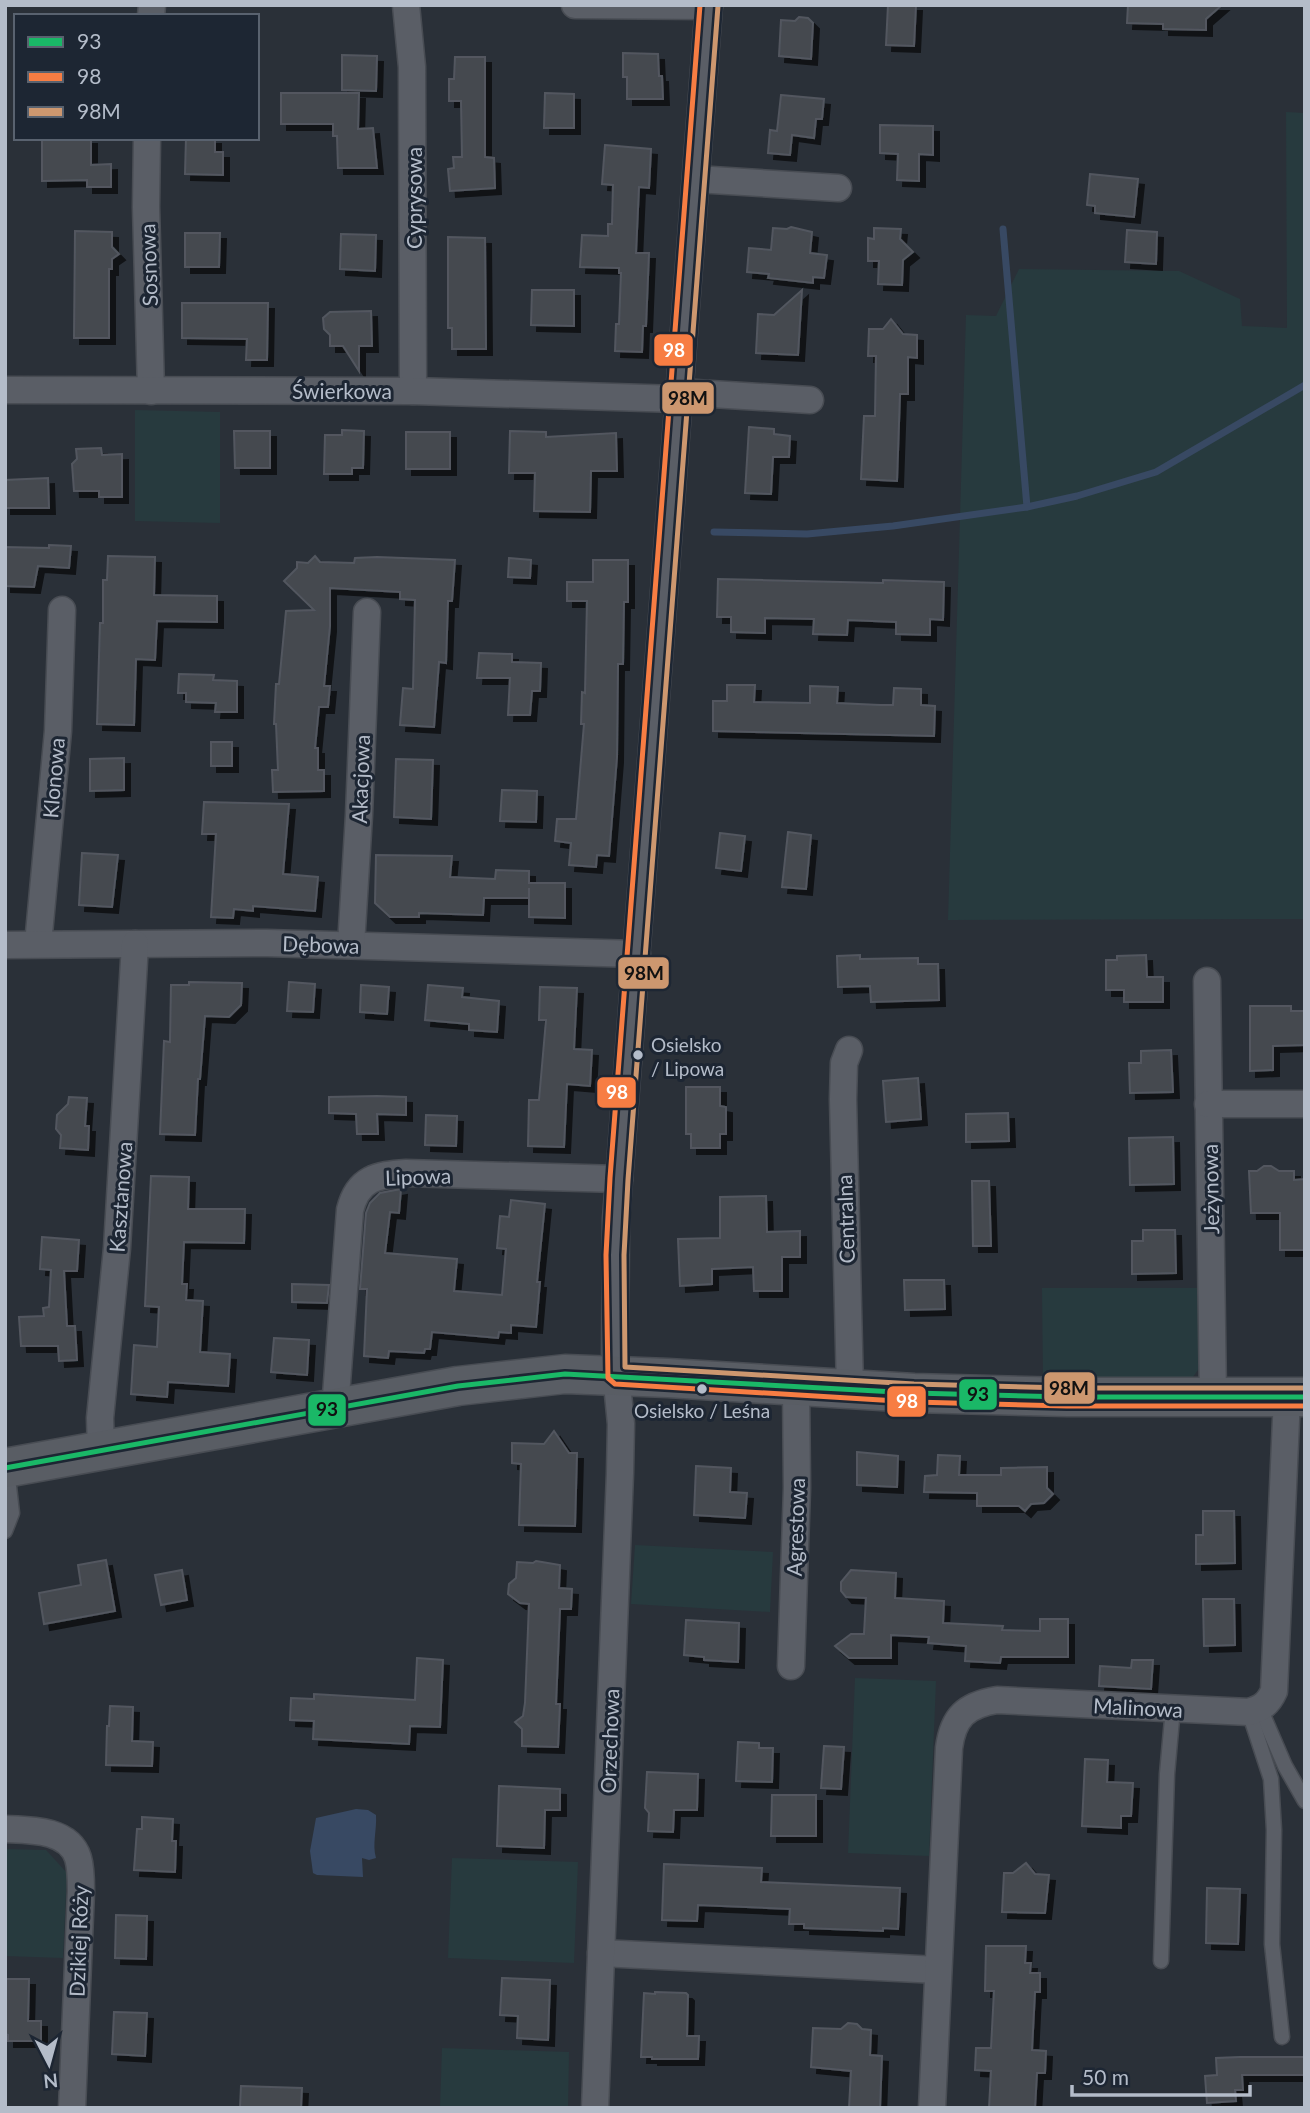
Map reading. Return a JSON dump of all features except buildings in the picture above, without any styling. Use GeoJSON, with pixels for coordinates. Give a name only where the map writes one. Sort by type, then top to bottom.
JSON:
{"type":"FeatureCollection","features":[{"type":"Feature","properties":{"kind":"street","name":"Cyprysowa"},"geometry":{"type":"LineString","coordinates":[[406,5],[412,68],[412,391]]}},
{"type":"Feature","properties":{"kind":"street"},"geometry":{"type":"LineString","coordinates":[[575,5],[709,6]]}},
{"type":"Feature","properties":{"kind":"street","name":"Orzechowa"},"geometry":{"type":"LineString","coordinates":[[594,2108],[620,1473],[621,1424],[616,1376],[619,1179],[709,6]]}},
{"type":"Feature","properties":{"kind":"street","name":"Sosnowa"},"geometry":{"type":"LineString","coordinates":[[147,140],[146,207],[152,391]]}},
{"type":"Feature","properties":{"kind":"street"},"geometry":{"type":"LineString","coordinates":[[695,180],[838,188]]}},
{"type":"Feature","properties":{"kind":"street","name":"Świerkowa"},"geometry":{"type":"LineString","coordinates":[[5,390],[412,391],[810,400]]}},
{"type":"Feature","properties":{"kind":"street","name":"Klonowa"},"geometry":{"type":"LineString","coordinates":[[38,944],[58,731],[62,610]]}},
{"type":"Feature","properties":{"kind":"street","name":"Akacjowa"},"geometry":{"type":"LineString","coordinates":[[351,945],[367,612]]}},
{"type":"Feature","properties":{"kind":"street","name":"Dębowa"},"geometry":{"type":"LineString","coordinates":[[5,945],[267,943],[637,954]]}},
{"type":"Feature","properties":{"kind":"street","name":"Kasztanowa"},"geometry":{"type":"LineString","coordinates":[[101,1451],[100,1418],[117,1248],[135,944]]}},
{"type":"Feature","properties":{"kind":"street","name":"Jeżynowa"},"geometry":{"type":"LineString","coordinates":[[1207,981],[1213,1397]]}},
{"type":"Feature","properties":{"kind":"street","name":"Centralna"},"geometry":{"type":"LineString","coordinates":[[849,1050],[844,1063],[843,1100],[850,1389]]}},
{"type":"Feature","properties":{"kind":"street"},"geometry":{"type":"LineString","coordinates":[[1209,1104],[1305,1104]]}},
{"type":"Feature","properties":{"kind":"street","name":"Lipowa"},"geometry":{"type":"LineString","coordinates":[[335,1409],[350,1210],[353,1197],[360,1187],[386,1174],[406,1172],[619,1179]]}},
{"type":"Feature","properties":{"kind":"street"},"geometry":{"type":"LineString","coordinates":[[6,1468],[458,1387],[533,1377],[616,1376],[796,1387],[1054,1396],[1296,1397],[1274,1691],[1269,1701],[1254,1710]]}},
{"type":"Feature","properties":{"kind":"street","name":"Agrestowa"},"geometry":{"type":"LineString","coordinates":[[790,1666],[797,1488],[796,1387]]}},
{"type":"Feature","properties":{"kind":"street","name":"Malinowa"},"geometry":{"type":"LineString","coordinates":[[932,2108],[949,1748],[950,1736],[957,1720],[980,1703],[997,1700],[1254,1710]]}},
{"type":"Feature","properties":{"kind":"street","name":"Dzikiej Róży"},"geometry":{"type":"LineString","coordinates":[[5,1829],[47,1833],[67,1843],[79,1859],[81,1891],[72,2108]]}},
{"type":"Feature","properties":{"kind":"street"},"geometry":{"type":"LineString","coordinates":[[601,1954],[938,1970]]}},
{"type":"Feature","properties":{"kind":"lane"},"geometry":{"type":"LineString","coordinates":[[5,1531],[12,1513],[6,1468]]}},
{"type":"Feature","properties":{"kind":"lane"},"geometry":{"type":"LineString","coordinates":[[1161,1961],[1167,1774],[1173,1708]]}},
{"type":"Feature","properties":{"kind":"lane"},"geometry":{"type":"LineString","coordinates":[[1254,1710],[1305,1801]]}},
{"type":"Feature","properties":{"kind":"lane"},"geometry":{"type":"LineString","coordinates":[[1254,1710],[1270,1779],[1274,1829],[1272,1944],[1282,2037]]}},
{"type":"Feature","properties":{"kind":"green space"},"geometry":{"type":"Polygon","coordinates":[[[1286,112],[1305,113],[1305,919],[948,920],[966,315],[996,316],[1019,269],[1179,271],[1240,299],[1242,326],[1287,328],[1286,112]]]}},
{"type":"Feature","properties":{"kind":"green space"},"geometry":{"type":"Polygon","coordinates":[[[135,410],[220,412],[220,523],[135,521],[135,410]]]}},
{"type":"Feature","properties":{"kind":"green space"},"geometry":{"type":"Polygon","coordinates":[[[1042,1288],[1201,1288],[1200,1367],[1193,1377],[1043,1378],[1042,1288]]]}},
{"type":"Feature","properties":{"kind":"green space"},"geometry":{"type":"Polygon","coordinates":[[[635,1545],[773,1552],[770,1612],[631,1604],[635,1545]]]}},
{"type":"Feature","properties":{"kind":"green space"},"geometry":{"type":"Polygon","coordinates":[[[855,1678],[936,1681],[929,1856],[848,1853],[855,1678]]]}},
{"type":"Feature","properties":{"kind":"green space"},"geometry":{"type":"Polygon","coordinates":[[[5,1849],[46,1850],[67,1873],[63,1958],[5,1956],[5,1849]]]}},
{"type":"Feature","properties":{"kind":"green space"},"geometry":{"type":"Polygon","coordinates":[[[452,1858],[578,1862],[574,1963],[448,1958],[452,1858]]]}},
{"type":"Feature","properties":{"kind":"green space"},"geometry":{"type":"Polygon","coordinates":[[[442,2048],[569,2052],[568,2108],[440,2108],[442,2048]]]}},
{"type":"Feature","properties":{"kind":"water"},"geometry":{"type":"Polygon","coordinates":[[[356,1809],[368,1810],[376,1815],[376,1858],[362,1858],[363,1877],[313,1873],[310,1851],[316,1818],[356,1809]]]}},
{"type":"Feature","properties":{"kind":"waterway"},"geometry":{"type":"LineString","coordinates":[[1003,229],[1027,507]]}},
{"type":"Feature","properties":{"kind":"waterway"},"geometry":{"type":"LineString","coordinates":[[714,532],[807,534],[893,526],[1027,507],[1077,496],[1156,472],[1305,385]]}},
{"type":"Feature","properties":{"kind":"transit line","name":"98"},"geometry":{"type":"LineString","coordinates":[[700,5],[610,1178],[606,1255],[608,1378],[615,1384],[914,1402],[1067,1406],[1305,1406]]}},
{"type":"Feature","properties":{"kind":"transit line","name":"98M"},"geometry":{"type":"LineString","coordinates":[[718,6],[628,1180],[624,1255],[625,1367],[914,1384],[1067,1388],[1305,1388]]}},
{"type":"Feature","properties":{"kind":"transit line","name":"93"},"geometry":{"type":"LineString","coordinates":[[5,1468],[458,1386],[565,1374],[914,1393],[1067,1397],[1305,1397]]}},
{"type":"Feature","properties":{"kind":"place","name":"Osielsko / Lipowa"},"geometry":{"type":"Point","coordinates":[638,1055]}},
{"type":"Feature","properties":{"kind":"place","name":"Osielsko / Leśna"},"geometry":{"type":"Point","coordinates":[702,1389]}}]}
